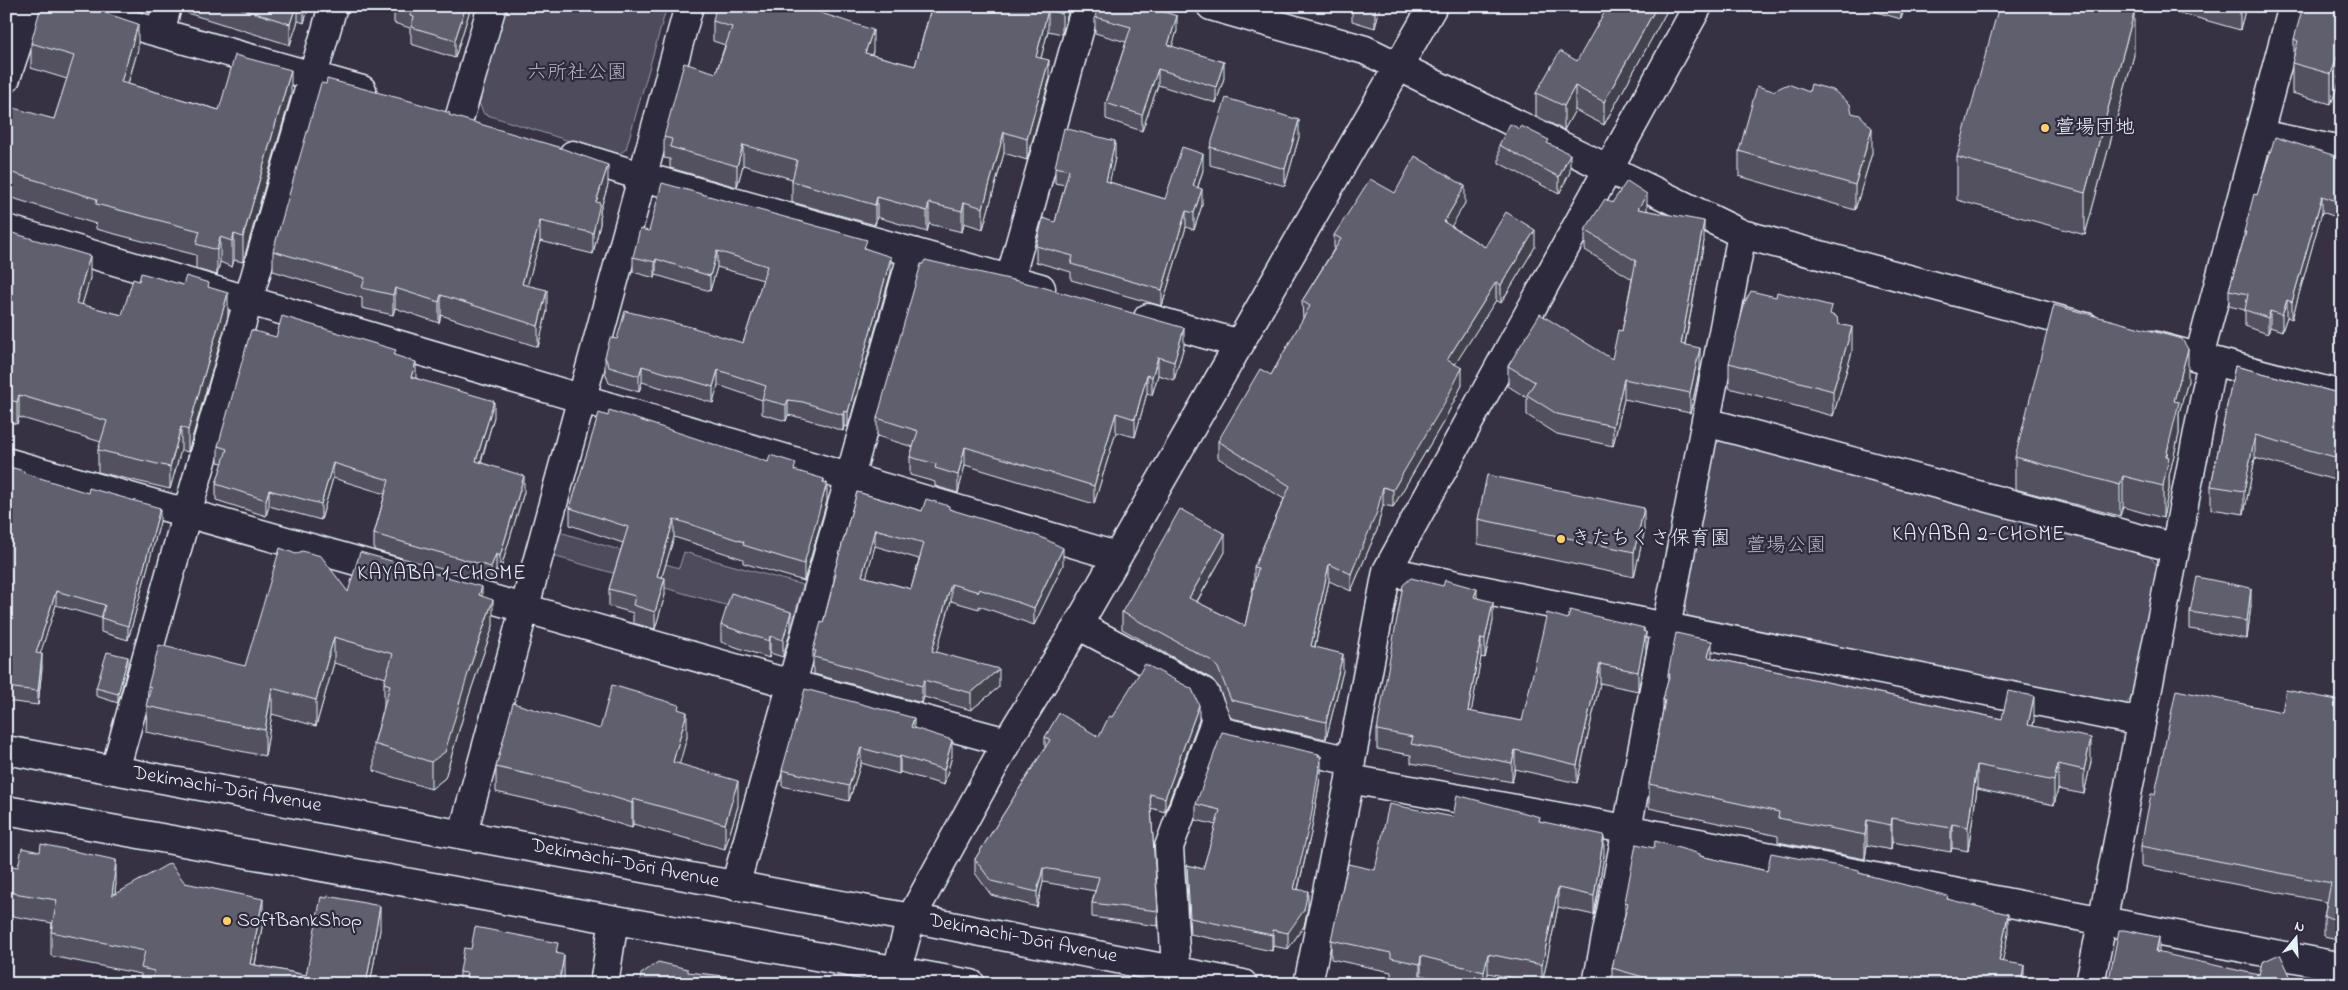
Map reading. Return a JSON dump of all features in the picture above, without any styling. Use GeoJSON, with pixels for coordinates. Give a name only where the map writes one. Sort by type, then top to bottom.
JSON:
{"type":"FeatureCollection","features":[{"type":"Feature","properties":{"kind":"street"},"geometry":{"type":"LineString","coordinates":[[6,78],[30,6]]}},
{"type":"Feature","properties":{"kind":"street"},"geometry":{"type":"LineString","coordinates":[[65,6],[386,98]]}},
{"type":"Feature","properties":{"kind":"street"},"geometry":{"type":"LineString","coordinates":[[160,33],[167,6]]}},
{"type":"Feature","properties":{"kind":"street"},"geometry":{"type":"LineString","coordinates":[[115,770],[333,6]]}},
{"type":"Feature","properties":{"kind":"street"},"geometry":{"type":"LineString","coordinates":[[459,119],[492,6]]}},
{"type":"Feature","properties":{"kind":"street"},"geometry":{"type":"LineString","coordinates":[[463,833],[689,6]]}},
{"type":"Feature","properties":{"kind":"street"},"geometry":{"type":"LineString","coordinates":[[1010,279],[1086,6]]}},
{"type":"Feature","properties":{"kind":"street"},"geometry":{"type":"LineString","coordinates":[[1211,6],[1365,50],[1742,234],[2342,395]]}},
{"type":"Feature","properties":{"kind":"street"},"geometry":{"type":"LineString","coordinates":[[897,970],[911,918],[1007,742],[1078,625],[1433,6]]}},
{"type":"Feature","properties":{"kind":"street"},"geometry":{"type":"LineString","coordinates":[[1308,984],[1387,571],[1698,6]]}},
{"type":"Feature","properties":{"kind":"street"},"geometry":{"type":"LineString","coordinates":[[2090,984],[2175,548],[2205,359],[2259,134],[2293,6]]}},
{"type":"Feature","properties":{"kind":"street"},"geometry":{"type":"LineString","coordinates":[[432,111],[487,128]]}},
{"type":"Feature","properties":{"kind":"street"},"geometry":{"type":"LineString","coordinates":[[2259,134],[2342,151]]}},
{"type":"Feature","properties":{"kind":"street"},"geometry":{"type":"LineString","coordinates":[[551,148],[1068,295]]}},
{"type":"Feature","properties":{"kind":"street"},"geometry":{"type":"LineString","coordinates":[[6,229],[1116,556]]}},
{"type":"Feature","properties":{"kind":"street"},"geometry":{"type":"LineString","coordinates":[[1597,984],[1742,234]]}},
{"type":"Feature","properties":{"kind":"street"},"geometry":{"type":"LineString","coordinates":[[735,886],[913,252]]}},
{"type":"Feature","properties":{"kind":"street"},"geometry":{"type":"LineString","coordinates":[[1125,312],[1240,344]]}},
{"type":"Feature","properties":{"kind":"street"},"geometry":{"type":"LineString","coordinates":[[1706,422],[2175,548]]}},
{"type":"Feature","properties":{"kind":"street"},"geometry":{"type":"LineString","coordinates":[[6,462],[791,684],[1007,742]]}},
{"type":"Feature","properties":{"kind":"street"},"geometry":{"type":"LineString","coordinates":[[1387,571],[2141,722]]}},
{"type":"Feature","properties":{"kind":"street"},"geometry":{"type":"LineString","coordinates":[[1078,625],[1204,692],[1216,719],[1214,730],[1169,847],[1176,969]]}},
{"type":"Feature","properties":{"kind":"street"},"geometry":{"type":"LineString","coordinates":[[1214,730],[1350,770],[1626,829],[2342,967]]}},
{"type":"Feature","properties":{"kind":"street","name":"Dekimachi-Dōri Avenue"},"geometry":{"type":"LineString","coordinates":[[6,750],[463,833],[1176,969],[1243,984]]}},
{"type":"Feature","properties":{"kind":"street"},"geometry":{"type":"LineString","coordinates":[[6,810],[971,984]]}},
{"type":"Feature","properties":{"kind":"street"},"geometry":{"type":"LineString","coordinates":[[604,984],[614,920]]}},
{"type":"Feature","properties":{"kind":"green space","name":"六所社公園"},"geometry":{"type":"Polygon","coordinates":[[[506,6],[667,6],[626,149],[617,156],[484,114],[478,101],[506,6]]]}},
{"type":"Feature","properties":{"kind":"green space","name":"萱場公園"},"geometry":{"type":"Polygon","coordinates":[[[1726,439],[2145,551],[2158,566],[2133,696],[2126,704],[1689,617],[1683,606],[1714,444],[1726,439]]]}},
{"type":"Feature","properties":{"kind":"green space"},"geometry":{"type":"Polygon","coordinates":[[[553,530],[679,568],[684,552],[803,585],[792,624],[546,554],[553,530]]]}},
{"type":"Feature","properties":{"kind":"building"},"geometry":{"type":"Polygon","coordinates":[[[41,6],[84,6],[138,24],[121,82],[219,110],[235,55],[291,70],[243,237],[234,234],[232,241],[220,237],[217,250],[196,244],[200,231],[96,204],[97,199],[6,171],[6,110],[9,111],[10,107],[54,119],[74,56],[31,43],[41,6]]]}},
{"type":"Feature","properties":{"kind":"building"},"geometry":{"type":"Polygon","coordinates":[[[233,6],[296,6],[290,24],[233,6]]]}},
{"type":"Feature","properties":{"kind":"building"},"geometry":{"type":"Polygon","coordinates":[[[396,6],[466,6],[455,40],[411,27],[414,17],[410,16],[411,11],[396,6]]]}},
{"type":"Feature","properties":{"kind":"building"},"geometry":{"type":"Polygon","coordinates":[[[716,6],[810,6],[809,9],[873,30],[865,53],[915,66],[932,6],[1064,6],[1062,14],[1048,10],[1036,57],[1049,60],[1027,139],[1004,132],[983,208],[964,202],[962,211],[929,203],[927,211],[877,197],[875,205],[792,181],[797,160],[743,145],[737,166],[670,147],[672,139],[664,137],[684,63],[716,73],[732,27],[713,21],[716,6]]]}},
{"type":"Feature","properties":{"kind":"building"},"geometry":{"type":"Polygon","coordinates":[[[1098,6],[1146,6],[1177,16],[1168,45],[1224,62],[1216,87],[1158,69],[1142,115],[1106,103],[1131,27],[1095,17],[1098,6]]]}},
{"type":"Feature","properties":{"kind":"building"},"geometry":{"type":"Polygon","coordinates":[[[1358,6],[1376,6],[1375,11],[1358,6]]]}},
{"type":"Feature","properties":{"kind":"building"},"geometry":{"type":"Polygon","coordinates":[[[1608,6],[1657,6],[1604,102],[1575,86],[1564,106],[1536,93],[1560,51],[1577,61],[1608,6]]]}},
{"type":"Feature","properties":{"kind":"building","name":"萱場団地"},"geometry":{"type":"Polygon","coordinates":[[[1999,6],[2106,6],[2134,13],[2085,193],[1957,157],[1999,6]]]}},
{"type":"Feature","properties":{"kind":"building"},"geometry":{"type":"Polygon","coordinates":[[[2303,6],[2342,6],[2342,53],[2339,52],[2331,74],[2292,63],[2298,41],[2294,39],[2303,6]]]}},
{"type":"Feature","properties":{"kind":"building"},"geometry":{"type":"Polygon","coordinates":[[[327,79],[450,113],[449,115],[558,147],[608,165],[596,202],[600,203],[593,233],[540,221],[522,284],[547,290],[538,326],[441,295],[439,302],[395,288],[393,295],[362,288],[365,278],[273,251],[321,83],[326,84],[327,79]]]}},
{"type":"Feature","properties":{"kind":"building"},"geometry":{"type":"Polygon","coordinates":[[[1788,84],[1809,92],[1811,84],[1833,90],[1850,104],[1852,113],[1860,115],[1872,128],[1855,185],[1739,151],[1757,86],[1773,91],[1788,84]]]}},
{"type":"Feature","properties":{"kind":"building"},"geometry":{"type":"Polygon","coordinates":[[[1226,98],[1299,120],[1285,169],[1210,147],[1226,98]]]}},
{"type":"Feature","properties":{"kind":"building"},"geometry":{"type":"Polygon","coordinates":[[[1510,124],[1520,129],[1521,126],[1549,140],[1547,143],[1570,154],[1559,177],[1499,145],[1510,124]]]}},
{"type":"Feature","properties":{"kind":"building"},"geometry":{"type":"Polygon","coordinates":[[[1064,128],[1115,141],[1106,181],[1165,199],[1182,147],[1203,154],[1193,186],[1202,189],[1194,213],[1186,211],[1162,290],[1071,264],[1073,256],[1036,246],[1043,218],[1055,222],[1069,170],[1055,167],[1064,128]]]}},
{"type":"Feature","properties":{"kind":"building"},"geometry":{"type":"Polygon","coordinates":[[[2275,137],[2339,157],[2340,154],[2342,155],[2342,203],[2322,196],[2292,302],[2287,300],[2282,315],[2270,311],[2268,318],[2245,310],[2248,294],[2229,290],[2246,232],[2244,232],[2254,194],[2257,195],[2275,137]]]}},
{"type":"Feature","properties":{"kind":"building"},"geometry":{"type":"Polygon","coordinates":[[[1415,156],[1465,186],[1444,222],[1485,247],[1506,212],[1535,230],[1501,285],[1496,282],[1447,360],[1462,368],[1445,402],[1393,490],[1383,487],[1377,512],[1351,574],[1329,564],[1311,646],[1343,654],[1326,722],[1231,700],[1218,668],[1212,661],[1122,612],[1180,509],[1225,534],[1189,598],[1245,626],[1258,568],[1254,567],[1290,486],[1218,441],[1260,369],[1271,375],[1310,306],[1302,301],[1341,239],[1334,235],[1370,179],[1395,193],[1415,156]]]}},
{"type":"Feature","properties":{"kind":"building"},"geometry":{"type":"Polygon","coordinates":[[[1627,181],[1647,194],[1638,209],[1704,221],[1681,344],[1700,348],[1690,393],[1624,379],[1613,426],[1557,414],[1527,395],[1535,382],[1508,366],[1540,314],[1612,359],[1618,330],[1622,331],[1636,261],[1585,230],[1605,199],[1612,203],[1627,181]]]}},
{"type":"Feature","properties":{"kind":"building"},"geometry":{"type":"Polygon","coordinates":[[[662,183],[867,240],[864,248],[891,257],[848,412],[844,411],[843,415],[803,402],[788,400],[786,405],[762,399],[766,386],[718,370],[713,387],[642,366],[639,376],[609,367],[605,357],[610,338],[617,339],[625,311],[691,327],[743,343],[767,266],[717,251],[710,276],[656,259],[655,262],[633,257],[640,229],[649,231],[662,183]]]}},
{"type":"Feature","properties":{"kind":"building"},"geometry":{"type":"Polygon","coordinates":[[[6,231],[90,256],[76,303],[122,315],[133,279],[139,281],[141,273],[183,285],[186,276],[209,283],[208,287],[228,293],[188,430],[181,427],[170,467],[98,450],[107,421],[19,395],[17,402],[6,399],[6,231]]]}},
{"type":"Feature","properties":{"kind":"building"},"geometry":{"type":"Polygon","coordinates":[[[925,260],[1035,285],[1184,328],[1174,362],[1158,357],[1152,377],[1147,375],[1135,419],[1116,413],[1094,486],[965,447],[958,475],[935,468],[936,464],[910,457],[918,431],[877,418],[921,264],[925,260]]]}},
{"type":"Feature","properties":{"kind":"building"},"geometry":{"type":"Polygon","coordinates":[[[1751,291],[1776,297],[1777,292],[1832,306],[1830,314],[1837,317],[1838,324],[1852,327],[1833,391],[1729,363],[1745,302],[1751,291]]]}},
{"type":"Feature","properties":{"kind":"building"},"geometry":{"type":"Polygon","coordinates":[[[2054,305],[2182,339],[2188,349],[2174,401],[2179,402],[2166,456],[2169,457],[2163,486],[2123,476],[2120,485],[2015,457],[2054,305]]]}},
{"type":"Feature","properties":{"kind":"building"},"geometry":{"type":"Polygon","coordinates":[[[282,316],[396,350],[394,355],[416,362],[411,377],[494,401],[476,461],[524,476],[500,556],[496,554],[491,567],[374,534],[389,480],[333,463],[321,504],[269,490],[266,500],[216,484],[227,449],[218,446],[251,330],[276,337],[282,316]]]}},
{"type":"Feature","properties":{"kind":"building"},"geometry":{"type":"Polygon","coordinates":[[[2235,366],[2342,394],[2342,459],[2255,435],[2244,491],[2211,486],[2235,366]]]}},
{"type":"Feature","properties":{"kind":"building"},"geometry":{"type":"Polygon","coordinates":[[[609,410],[768,462],[770,455],[796,463],[794,470],[824,479],[823,482],[827,483],[804,564],[743,545],[744,542],[674,519],[657,576],[665,578],[655,612],[633,605],[635,596],[609,589],[628,527],[570,508],[599,413],[608,416],[609,410]]]}},
{"type":"Feature","properties":{"kind":"building"},"geometry":{"type":"Polygon","coordinates":[[[6,466],[88,493],[89,488],[160,508],[128,626],[101,618],[105,605],[56,591],[36,653],[42,654],[38,691],[6,687],[6,466]]]}},
{"type":"Feature","properties":{"kind":"building"},"geometry":{"type":"Polygon","coordinates":[[[1487,475],[1644,508],[1634,552],[1478,519],[1487,475]]]}},
{"type":"Feature","properties":{"kind":"building"},"geometry":{"type":"Polygon","coordinates":[[[857,492],[922,511],[926,499],[949,506],[949,509],[1041,537],[1063,548],[1034,608],[979,589],[979,592],[951,584],[932,651],[999,669],[971,693],[924,680],[922,686],[814,657],[816,651],[813,650],[821,622],[823,623],[836,574],[834,573],[857,492]],[[875,529],[862,576],[911,589],[924,543],[875,529]]]}},
{"type":"Feature","properties":{"kind":"building"},"geometry":{"type":"Polygon","coordinates":[[[280,548],[296,554],[302,551],[321,556],[348,592],[360,552],[482,587],[479,595],[493,600],[469,670],[445,752],[431,762],[374,744],[390,685],[384,683],[393,654],[334,637],[316,700],[272,688],[265,730],[146,706],[151,687],[148,686],[159,645],[245,666],[280,548]]]}},
{"type":"Feature","properties":{"kind":"building"},"geometry":{"type":"Polygon","coordinates":[[[2197,577],[2251,588],[2247,621],[2190,612],[2197,577]]]}},
{"type":"Feature","properties":{"kind":"building"},"geometry":{"type":"Polygon","coordinates":[[[1411,578],[1443,586],[1445,580],[1477,589],[1474,597],[1493,602],[1485,639],[1481,638],[1468,711],[1522,721],[1547,613],[1568,619],[1570,610],[1644,628],[1643,631],[1646,632],[1638,672],[1600,664],[1577,765],[1515,750],[1512,763],[1411,744],[1413,737],[1377,730],[1403,585],[1411,578]]]}},
{"type":"Feature","properties":{"kind":"building"},"geometry":{"type":"Polygon","coordinates":[[[731,593],[791,612],[783,640],[770,636],[769,641],[721,625],[731,593]]]}},
{"type":"Feature","properties":{"kind":"building"},"geometry":{"type":"Polygon","coordinates":[[[1676,633],[1712,641],[1708,657],[2002,719],[2008,691],[2034,696],[2028,725],[2091,738],[2084,770],[2058,764],[2054,781],[1977,765],[1968,827],[1952,824],[1951,828],[1892,818],[1891,825],[1867,820],[1865,835],[1778,818],[1779,812],[1649,784],[1676,633]]]}},
{"type":"Feature","properties":{"kind":"building"},"geometry":{"type":"Polygon","coordinates":[[[107,652],[128,657],[118,694],[96,688],[107,652]]]}},
{"type":"Feature","properties":{"kind":"building"},"geometry":{"type":"Polygon","coordinates":[[[1145,664],[1192,689],[1199,705],[1165,798],[1150,794],[1158,911],[1092,903],[1099,877],[1043,868],[1037,892],[991,881],[975,859],[1050,740],[1045,737],[1059,713],[1099,737],[1109,716],[1112,717],[1145,664]]]}},
{"type":"Feature","properties":{"kind":"building"},"geometry":{"type":"Polygon","coordinates":[[[612,685],[679,705],[678,709],[687,712],[673,762],[738,781],[725,824],[633,799],[632,803],[571,784],[496,767],[513,703],[600,729],[612,685]]]}},
{"type":"Feature","properties":{"kind":"building"},"geometry":{"type":"Polygon","coordinates":[[[805,689],[914,718],[911,727],[952,740],[944,770],[900,756],[899,758],[861,748],[849,786],[782,770],[805,689]]]}},
{"type":"Feature","properties":{"kind":"building"},"geometry":{"type":"Polygon","coordinates":[[[2176,690],[2282,712],[2286,690],[2342,701],[2342,920],[2324,917],[2331,883],[2141,846],[2151,794],[2155,794],[2176,690]]]}},
{"type":"Feature","properties":{"kind":"building"},"geometry":{"type":"Polygon","coordinates":[[[1222,732],[1321,756],[1311,817],[1294,889],[1308,891],[1304,910],[1288,933],[1273,930],[1272,935],[1190,918],[1187,865],[1203,869],[1220,810],[1196,804],[1222,732]]]}},
{"type":"Feature","properties":{"kind":"building"},"geometry":{"type":"Polygon","coordinates":[[[1457,795],[1540,817],[1539,821],[1604,835],[1594,896],[1558,888],[1542,965],[1488,954],[1484,972],[1421,956],[1420,964],[1391,958],[1391,953],[1331,940],[1348,864],[1375,870],[1389,804],[1453,817],[1457,795]]]}},
{"type":"Feature","properties":{"kind":"building"},"geometry":{"type":"Polygon","coordinates":[[[1655,841],[1700,854],[1700,856],[1767,871],[1771,853],[1859,870],[1859,873],[1948,896],[1947,899],[2008,914],[1999,961],[2024,965],[2021,984],[1649,984],[1650,979],[1612,968],[1628,903],[1625,902],[1636,844],[1654,848],[1655,841]]]}},
{"type":"Feature","properties":{"kind":"building"},"geometry":{"type":"Polygon","coordinates":[[[41,844],[116,860],[112,896],[170,863],[185,883],[263,899],[250,964],[306,975],[321,897],[327,898],[328,896],[380,906],[366,984],[152,984],[154,971],[141,968],[145,951],[51,932],[57,900],[7,892],[12,866],[18,867],[22,848],[40,852],[41,844]]]}},
{"type":"Feature","properties":{"kind":"building"},"geometry":{"type":"Polygon","coordinates":[[[475,927],[558,943],[556,953],[564,955],[559,984],[465,984],[467,973],[460,972],[464,948],[471,949],[475,927]]]}},
{"type":"Feature","properties":{"kind":"building"},"geometry":{"type":"Polygon","coordinates":[[[2119,930],[2159,937],[2156,952],[2259,975],[2262,962],[2280,954],[2294,984],[2108,984],[2119,930]]]}},
{"type":"Feature","properties":{"kind":"building"},"geometry":{"type":"Polygon","coordinates":[[[658,962],[688,969],[688,972],[742,978],[741,984],[640,984],[641,974],[658,962]]]}},
{"type":"Feature","properties":{"kind":"building"},"geometry":{"type":"Polygon","coordinates":[[[851,980],[870,984],[850,984],[851,980]]]}},
{"type":"Feature","properties":{"kind":"building"},"geometry":{"type":"Polygon","coordinates":[[[2312,981],[2327,984],[2311,984],[2312,981]]]}},
{"type":"Feature","properties":{"kind":"place","name":"萱場団地"},"geometry":{"type":"Point","coordinates":[2045,128]}},
{"type":"Feature","properties":{"kind":"place","name":"きたちくさ保育園"},"geometry":{"type":"Point","coordinates":[1561,539]}},
{"type":"Feature","properties":{"kind":"place","name":"SoftBankShop"},"geometry":{"type":"Point","coordinates":[227,921]}},
{"type":"Feature","properties":{"kind":"district","name":"KAYABA 2-CHOME"},"geometry":{"type":"Point","coordinates":[1979,535]}},
{"type":"Feature","properties":{"kind":"district","name":"KAYABA 1-CHOME"},"geometry":{"type":"Point","coordinates":[442,574]}}]}
